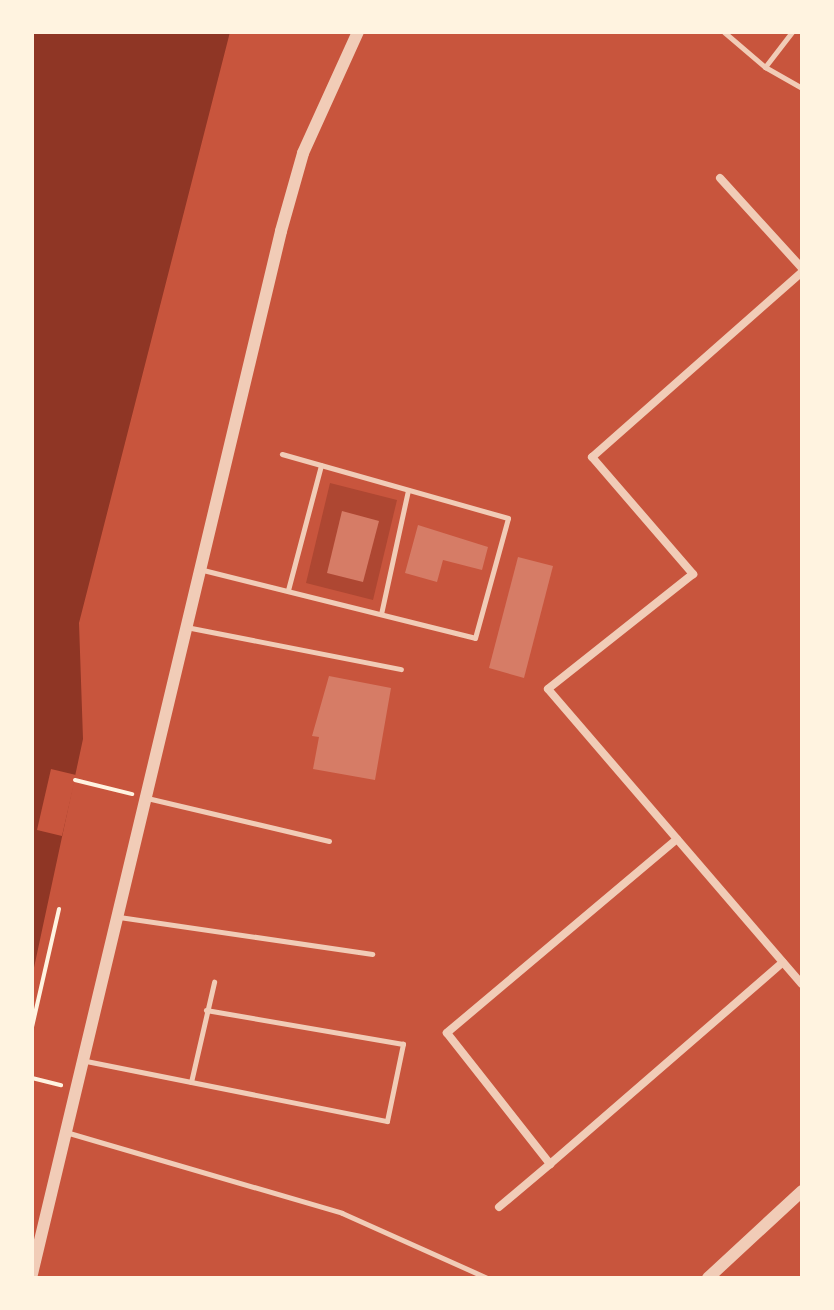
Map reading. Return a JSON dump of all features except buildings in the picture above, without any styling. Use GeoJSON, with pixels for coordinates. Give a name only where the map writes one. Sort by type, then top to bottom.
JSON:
{"type":"FeatureCollection","features":[{"type":"Feature","properties":{"kind":"street"},"geometry":{"type":"LineString","coordinates":[[32,1274],[86,1061],[183,626],[303,153],[358,32]]}},
{"type":"Feature","properties":{"kind":"street"},"geometry":{"type":"LineString","coordinates":[[720,178],[802,270],[592,457],[693,574],[548,689],[802,984]]}},
{"type":"Feature","properties":{"kind":"street"},"geometry":{"type":"LineString","coordinates":[[550,1164],[447,1033],[677,839]]}},
{"type":"Feature","properties":{"kind":"street"},"geometry":{"type":"LineString","coordinates":[[499,1207],[783,962]]}},
{"type":"Feature","properties":{"kind":"street"},"geometry":{"type":"LineString","coordinates":[[708,1278],[802,1191]]}},
{"type":"Feature","properties":{"kind":"lane"},"geometry":{"type":"LineString","coordinates":[[724,32],[765,67],[802,88]]}},
{"type":"Feature","properties":{"kind":"lane"},"geometry":{"type":"LineString","coordinates":[[765,67],[792,32]]}},
{"type":"Feature","properties":{"kind":"lane"},"geometry":{"type":"LineString","coordinates":[[198,569],[475,638],[508,518],[282,454]]}},
{"type":"Feature","properties":{"kind":"lane"},"geometry":{"type":"LineString","coordinates":[[288,590],[321,465]]}},
{"type":"Feature","properties":{"kind":"lane"},"geometry":{"type":"LineString","coordinates":[[381,614],[408,490]]}},
{"type":"Feature","properties":{"kind":"lane"},"geometry":{"type":"LineString","coordinates":[[183,626],[401,669]]}},
{"type":"Feature","properties":{"kind":"lane"},"geometry":{"type":"LineString","coordinates":[[146,798],[329,841]]}},
{"type":"Feature","properties":{"kind":"lane"},"geometry":{"type":"LineString","coordinates":[[119,917],[372,954]]}},
{"type":"Feature","properties":{"kind":"lane"},"geometry":{"type":"LineString","coordinates":[[191,1082],[214,982]]}},
{"type":"Feature","properties":{"kind":"lane"},"geometry":{"type":"LineString","coordinates":[[86,1061],[387,1121],[403,1044],[206,1010]]}},
{"type":"Feature","properties":{"kind":"lane"},"geometry":{"type":"LineString","coordinates":[[69,1133],[342,1213],[487,1278]]}},
{"type":"Feature","properties":{"kind":"path"},"geometry":{"type":"LineString","coordinates":[[75,780],[146,798]]}},
{"type":"Feature","properties":{"kind":"path"},"geometry":{"type":"LineString","coordinates":[[32,1027],[59,909]]}},
{"type":"Feature","properties":{"kind":"path"},"geometry":{"type":"LineString","coordinates":[[32,1078],[79,1090]]}},
{"type":"Feature","properties":{"kind":"shaded area"},"geometry":{"type":"Polygon","coordinates":[[[32,32],[230,32],[79,623],[83,739],[32,977],[32,32]]]}},
{"type":"Feature","properties":{"kind":"shaded area"},"geometry":{"type":"Polygon","coordinates":[[[330,483],[397,500],[373,600],[306,583],[330,483]]]}},
{"type":"Feature","properties":{"kind":"pier"},"geometry":{"type":"Polygon","coordinates":[[[51,769],[76,775],[62,836],[37,830],[51,769]]]}}]}
